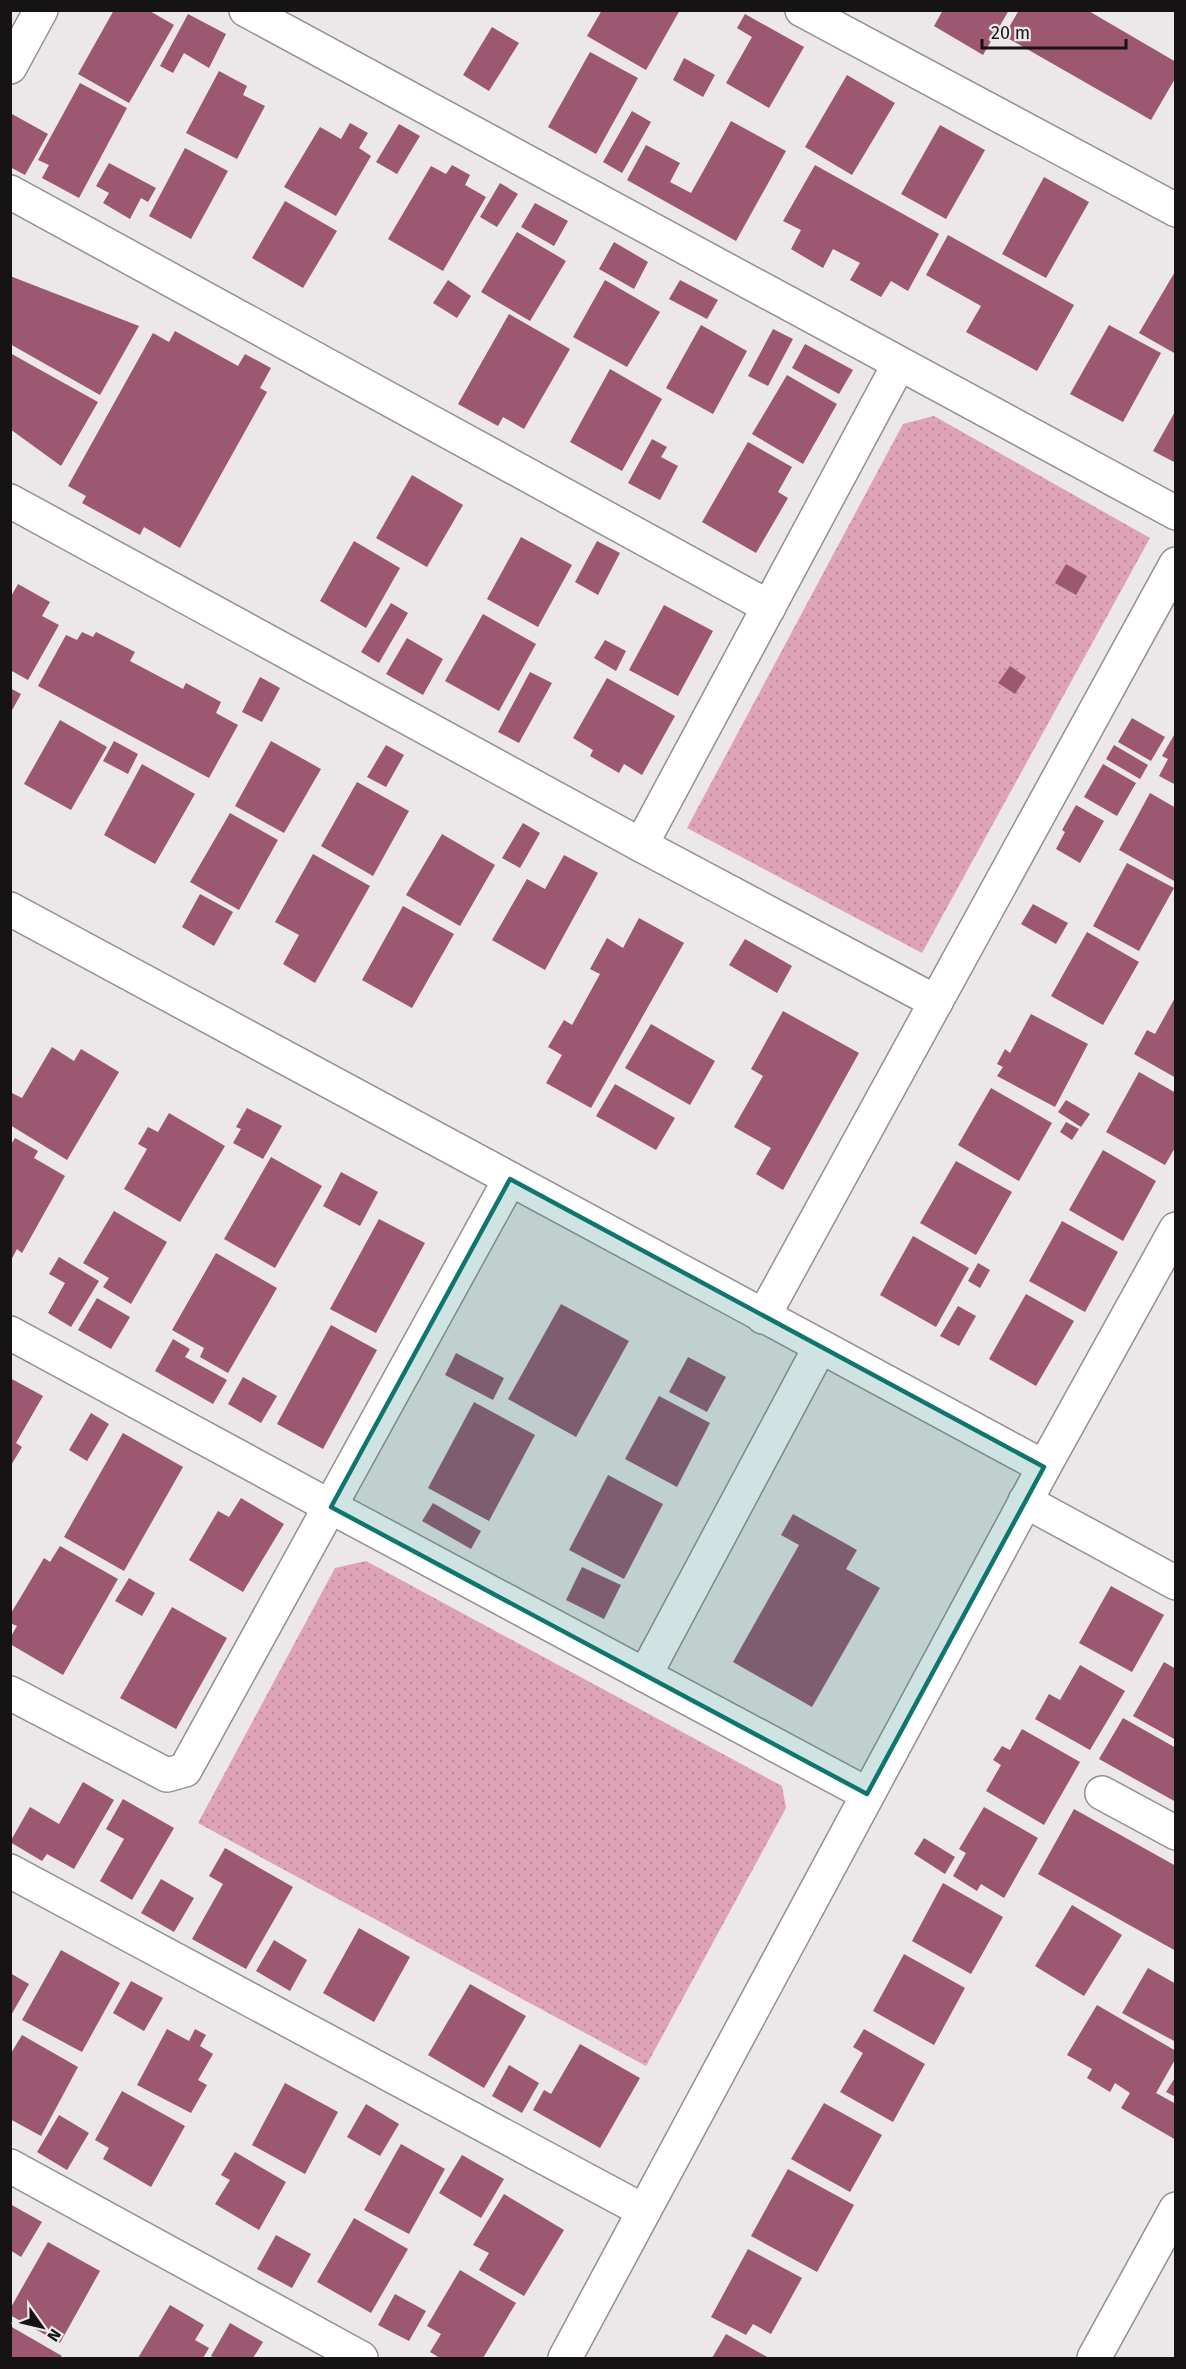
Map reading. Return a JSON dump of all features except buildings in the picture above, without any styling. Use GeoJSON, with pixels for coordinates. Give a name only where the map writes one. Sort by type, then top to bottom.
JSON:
{"type":"FeatureCollection","features":[{"type":"Feature","properties":{"kind":"street"},"geometry":{"type":"LineString","coordinates":[[10,67],[41,10]]}},
{"type":"Feature","properties":{"kind":"street"},"geometry":{"type":"LineString","coordinates":[[246,10],[1176,513]]}},
{"type":"Feature","properties":{"kind":"street"},"geometry":{"type":"LineString","coordinates":[[802,10],[1176,210]]}},
{"type":"Feature","properties":{"kind":"street"},"geometry":{"type":"LineString","coordinates":[[10,192],[769,607]]}},
{"type":"Feature","properties":{"kind":"street"},"geometry":{"type":"LineString","coordinates":[[641,845],[899,364]]}},
{"type":"Feature","properties":{"kind":"street"},"geometry":{"type":"LineString","coordinates":[[10,501],[641,845],[936,1002]]}},
{"type":"Feature","properties":{"kind":"street"},"geometry":{"type":"LineString","coordinates":[[764,1317],[1176,564]]}},
{"type":"Feature","properties":{"kind":"street"},"geometry":{"type":"LineString","coordinates":[[10,909],[1044,1467]]}},
{"type":"Feature","properties":{"kind":"street"},"geometry":{"type":"LineString","coordinates":[[10,1693],[167,1775],[185,1770],[510,1179]]}},
{"type":"Feature","properties":{"kind":"street"},"geometry":{"type":"LineString","coordinates":[[565,2358],[1025,1501],[1176,1229]]}},
{"type":"Feature","properties":{"kind":"street"},"geometry":{"type":"LineString","coordinates":[[10,1333],[867,1794]]}},
{"type":"Feature","properties":{"kind":"street"},"geometry":{"type":"LineString","coordinates":[[645,1675],[820,1347]]}},
{"type":"Feature","properties":{"kind":"street"},"geometry":{"type":"LineString","coordinates":[[1025,1501],[1176,1583]]}},
{"type":"Feature","properties":{"kind":"street"},"geometry":{"type":"LineString","coordinates":[[1102,1793],[1176,1833]]}},
{"type":"Feature","properties":{"kind":"street"},"geometry":{"type":"LineString","coordinates":[[10,1871],[644,2211]]}},
{"type":"Feature","properties":{"kind":"street"},"geometry":{"type":"LineString","coordinates":[[10,2166],[361,2358]]}},
{"type":"Feature","properties":{"kind":"street"},"geometry":{"type":"LineString","coordinates":[[1094,2358],[1176,2210]]}},
{"type":"Feature","properties":{"kind":"highlighted area"},"geometry":{"type":"Polygon","coordinates":[[[510,1179],[1044,1467],[867,1794],[331,1507],[510,1179]]]}},
{"type":"Feature","properties":{"kind":"shaded area"},"geometry":{"type":"Polygon","coordinates":[[[934,416],[1150,538],[922,953],[687,828],[903,424],[934,416]]]}},
{"type":"Feature","properties":{"kind":"shaded area"},"geometry":{"type":"Polygon","coordinates":[[[366,1561],[782,1786],[786,1808],[646,2066],[198,1823],[335,1568],[366,1561]]]}}]}
